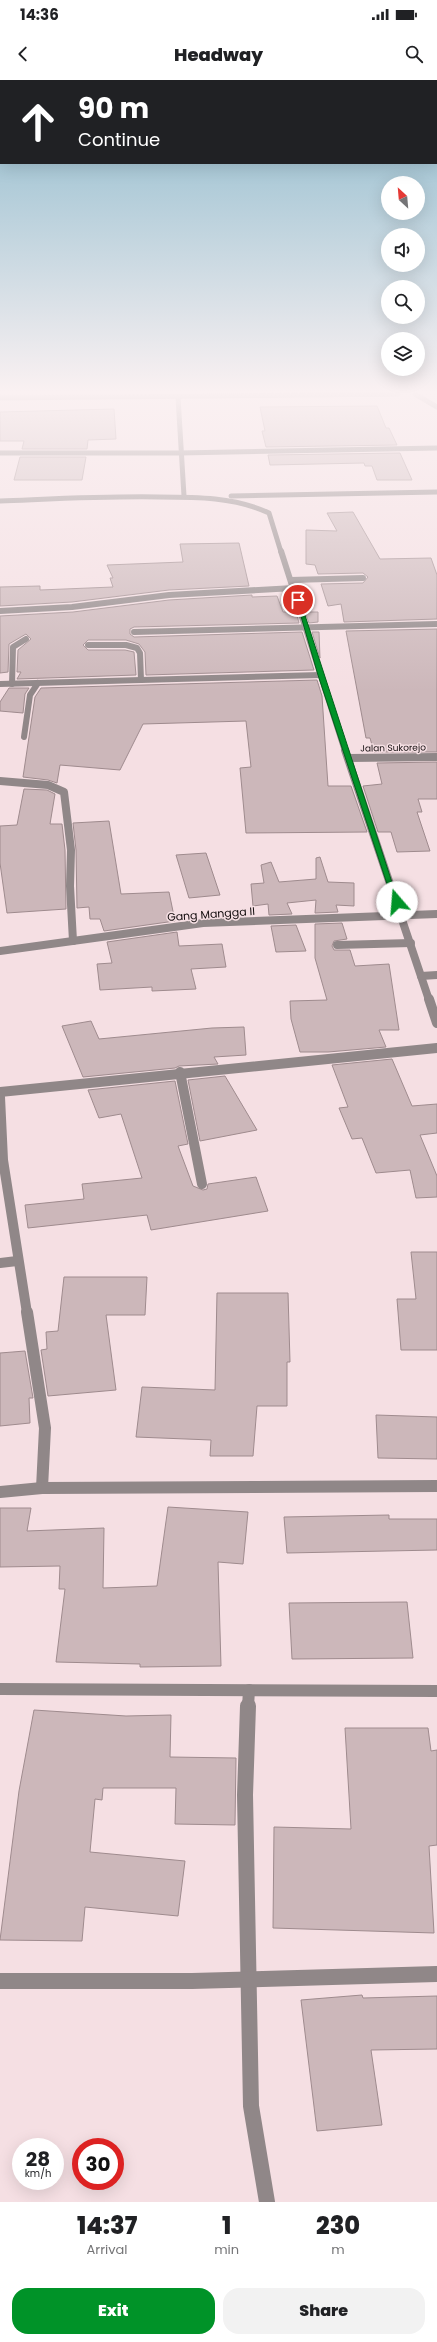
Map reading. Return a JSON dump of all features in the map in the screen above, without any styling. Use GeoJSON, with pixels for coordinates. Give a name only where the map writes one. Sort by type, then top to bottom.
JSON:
{"type":"FeatureCollection","features":[{"type":"Feature","properties":{"kind":"street"},"geometry":{"type":"LineString","coordinates":[[0,501],[376,493]]}},
{"type":"Feature","properties":{"kind":"street"},"geometry":{"type":"LineString","coordinates":[[198,496],[252,504],[264,508],[269,513],[294,588],[320,675],[437,1023]]}},
{"type":"Feature","properties":{"kind":"street"},"geometry":{"type":"LineString","coordinates":[[291,580],[363,578]]}},
{"type":"Feature","properties":{"kind":"street"},"geometry":{"type":"LineString","coordinates":[[0,611],[72,608],[176,595],[294,588]]}},
{"type":"Feature","properties":{"kind":"street"},"geometry":{"type":"LineString","coordinates":[[134,632],[305,626],[437,624]]}},
{"type":"Feature","properties":{"kind":"street"},"geometry":{"type":"LineString","coordinates":[[12,684],[13,647],[26,639]]}},
{"type":"Feature","properties":{"kind":"street"},"geometry":{"type":"LineString","coordinates":[[88,646],[126,645],[137,648],[140,653],[141,680]]}},
{"type":"Feature","properties":{"kind":"street"},"geometry":{"type":"LineString","coordinates":[[0,684],[320,675]]}},
{"type":"Feature","properties":{"kind":"street"},"geometry":{"type":"LineString","coordinates":[[24,737],[30,695],[38,683]]}},
{"type":"Feature","properties":{"kind":"street","name":"Jalan Sukorejo"},"geometry":{"type":"LineString","coordinates":[[349,758],[437,757]]}},
{"type":"Feature","properties":{"kind":"street"},"geometry":{"type":"LineString","coordinates":[[0,781],[48,785],[64,792],[71,850],[70,886],[73,941]]}},
{"type":"Feature","properties":{"kind":"street","name":"Gang Mangga II"},"geometry":{"type":"LineString","coordinates":[[0,951],[203,924],[437,914]]}},
{"type":"Feature","properties":{"kind":"street"},"geometry":{"type":"LineString","coordinates":[[337,945],[411,943]]}},
{"type":"Feature","properties":{"kind":"street"},"geometry":{"type":"LineString","coordinates":[[421,976],[437,975]]}},
{"type":"Feature","properties":{"kind":"street"},"geometry":{"type":"LineString","coordinates":[[0,1092],[180,1072],[437,1048]]}},
{"type":"Feature","properties":{"kind":"street"},"geometry":{"type":"LineString","coordinates":[[180,1072],[202,1184]]}},
{"type":"Feature","properties":{"kind":"street"},"geometry":{"type":"LineString","coordinates":[[0,1097],[3,1160],[17,1261],[45,1428],[42,1488]]}},
{"type":"Feature","properties":{"kind":"street"},"geometry":{"type":"LineString","coordinates":[[0,1263],[17,1261]]}},
{"type":"Feature","properties":{"kind":"street"},"geometry":{"type":"LineString","coordinates":[[0,1492],[42,1488],[437,1486]]}},
{"type":"Feature","properties":{"kind":"street"},"geometry":{"type":"LineString","coordinates":[[0,1689],[437,1691]]}},
{"type":"Feature","properties":{"kind":"street"},"geometry":{"type":"LineString","coordinates":[[249,1690],[245,1795],[250,1980],[251,2106],[267,2202]]}},
{"type":"Feature","properties":{"kind":"street"},"geometry":{"type":"LineString","coordinates":[[0,1981],[250,1980],[437,1974]]}},
{"type":"Feature","properties":{"kind":"building"},"geometry":{"type":"Polygon","coordinates":[[[353,512],[380,559],[431,558],[437,575],[437,619],[344,622],[341,604],[328,606],[321,584],[363,583],[368,577],[363,573],[318,574],[315,565],[306,564],[306,530],[337,531],[327,513],[353,512]]]}},
{"type":"Feature","properties":{"kind":"building"},"geometry":{"type":"Polygon","coordinates":[[[239,543],[249,586],[169,590],[72,602],[0,606],[0,587],[40,586],[40,590],[113,587],[110,578],[113,578],[107,565],[183,562],[180,544],[239,543]]]}},
{"type":"Feature","properties":{"kind":"building"},"geometry":{"type":"Polygon","coordinates":[[[252,595],[252,597],[277,596],[283,612],[296,612],[299,623],[134,627],[130,629],[130,634],[134,637],[302,632],[314,670],[146,675],[145,652],[139,644],[126,640],[88,640],[83,645],[88,650],[125,650],[134,652],[136,675],[17,679],[21,672],[17,672],[18,650],[31,639],[26,634],[9,644],[8,672],[0,673],[0,616],[73,612],[169,600],[252,595]]]}},
{"type":"Feature","properties":{"kind":"building"},"geometry":{"type":"Polygon","coordinates":[[[305,612],[318,612],[318,622],[309,623],[305,612]]]}},
{"type":"Feature","properties":{"kind":"building"},"geometry":{"type":"Polygon","coordinates":[[[437,629],[437,752],[374,752],[370,738],[366,738],[346,631],[437,629]]]}},
{"type":"Feature","properties":{"kind":"building"},"geometry":{"type":"Polygon","coordinates":[[[312,632],[319,632],[320,658],[312,632]]]}},
{"type":"Feature","properties":{"kind":"building"},"geometry":{"type":"Polygon","coordinates":[[[317,680],[322,696],[328,786],[351,786],[367,832],[246,833],[240,768],[251,767],[246,721],[143,724],[120,770],[60,765],[57,783],[48,780],[23,777],[35,697],[41,688],[317,680]]]}},
{"type":"Feature","properties":{"kind":"building"},"geometry":{"type":"Polygon","coordinates":[[[9,688],[29,688],[25,694],[23,713],[0,711],[0,702],[9,688]]]}},
{"type":"Feature","properties":{"kind":"building"},"geometry":{"type":"Polygon","coordinates":[[[437,762],[437,799],[418,799],[422,812],[417,812],[430,851],[397,852],[391,832],[378,832],[363,786],[382,784],[377,763],[437,762]]]}},
{"type":"Feature","properties":{"kind":"building"},"geometry":{"type":"Polygon","coordinates":[[[24,789],[47,790],[55,794],[50,824],[62,824],[65,850],[66,909],[7,913],[0,863],[0,826],[17,825],[24,789]]]}},
{"type":"Feature","properties":{"kind":"building"},"geometry":{"type":"Polygon","coordinates":[[[109,821],[121,894],[169,892],[175,921],[104,931],[100,919],[90,919],[89,907],[77,908],[76,850],[73,823],[109,821]]]}},
{"type":"Feature","properties":{"kind":"building"},"geometry":{"type":"Polygon","coordinates":[[[206,853],[220,895],[189,898],[176,855],[206,853]]]}},
{"type":"Feature","properties":{"kind":"building"},"geometry":{"type":"Polygon","coordinates":[[[320,857],[328,882],[354,883],[354,906],[336,905],[338,912],[315,913],[316,900],[287,903],[292,914],[269,915],[268,904],[253,906],[251,884],[264,883],[261,865],[271,862],[279,882],[316,879],[316,858],[320,857]]]}},
{"type":"Feature","properties":{"kind":"building"},"geometry":{"type":"Polygon","coordinates":[[[342,923],[347,939],[334,941],[332,946],[334,950],[350,950],[355,966],[389,964],[399,1030],[379,1030],[386,1047],[328,1052],[300,1052],[291,1019],[290,1001],[327,1000],[315,958],[315,924],[342,923]]]}},
{"type":"Feature","properties":{"kind":"building"},"geometry":{"type":"Polygon","coordinates":[[[296,925],[306,951],[276,952],[271,926],[296,925]]]}},
{"type":"Feature","properties":{"kind":"building"},"geometry":{"type":"Polygon","coordinates":[[[177,932],[179,946],[222,944],[226,967],[191,969],[196,989],[152,991],[152,987],[100,990],[97,964],[112,963],[107,942],[177,932]]]}},
{"type":"Feature","properties":{"kind":"building"},"geometry":{"type":"Polygon","coordinates":[[[91,1021],[99,1039],[212,1028],[244,1027],[246,1055],[214,1057],[218,1064],[179,1066],[175,1068],[83,1077],[62,1026],[91,1021]]]}},
{"type":"Feature","properties":{"kind":"building"},"geometry":{"type":"Polygon","coordinates":[[[392,1059],[412,1106],[437,1104],[437,1133],[420,1135],[437,1176],[437,1197],[416,1198],[410,1170],[376,1173],[362,1138],[352,1139],[339,1108],[348,1107],[332,1065],[392,1059]]]}},
{"type":"Feature","properties":{"kind":"building"},"geometry":{"type":"Polygon","coordinates":[[[225,1076],[257,1130],[200,1141],[188,1080],[225,1076]]]}},
{"type":"Feature","properties":{"kind":"building"},"geometry":{"type":"Polygon","coordinates":[[[175,1081],[188,1144],[178,1146],[193,1186],[203,1190],[207,1189],[208,1184],[256,1177],[268,1211],[151,1230],[147,1215],[28,1228],[25,1205],[84,1199],[82,1184],[142,1178],[121,1114],[99,1118],[88,1090],[175,1081]]]}},
{"type":"Feature","properties":{"kind":"building"},"geometry":{"type":"Polygon","coordinates":[[[411,1252],[437,1252],[437,1350],[401,1350],[397,1299],[416,1299],[411,1252]]]}},
{"type":"Feature","properties":{"kind":"building"},"geometry":{"type":"Polygon","coordinates":[[[64,1277],[147,1277],[145,1315],[106,1315],[116,1390],[48,1396],[41,1350],[47,1349],[46,1332],[58,1331],[64,1277]]]}},
{"type":"Feature","properties":{"kind":"building"},"geometry":{"type":"Polygon","coordinates":[[[217,1293],[288,1293],[290,1362],[287,1362],[287,1406],[257,1406],[253,1456],[210,1456],[211,1440],[136,1437],[142,1387],[215,1390],[217,1293]]]}},
{"type":"Feature","properties":{"kind":"building"},"geometry":{"type":"Polygon","coordinates":[[[25,1351],[33,1398],[29,1398],[30,1423],[0,1426],[0,1353],[25,1351]]]}},
{"type":"Feature","properties":{"kind":"building"},"geometry":{"type":"Polygon","coordinates":[[[376,1415],[437,1417],[437,1459],[378,1458],[376,1415]]]}},
{"type":"Feature","properties":{"kind":"building"},"geometry":{"type":"Polygon","coordinates":[[[168,1507],[248,1512],[243,1564],[218,1562],[221,1666],[140,1667],[140,1664],[56,1662],[65,1589],[59,1589],[60,1566],[0,1567],[0,1508],[31,1508],[27,1531],[104,1528],[103,1588],[157,1586],[168,1507]]]}},
{"type":"Feature","properties":{"kind":"building"},"geometry":{"type":"Polygon","coordinates":[[[389,1515],[389,1519],[437,1519],[437,1550],[287,1553],[284,1517],[389,1515]]]}},
{"type":"Feature","properties":{"kind":"building"},"geometry":{"type":"Polygon","coordinates":[[[407,1602],[413,1658],[292,1659],[289,1603],[407,1602]]]}},
{"type":"Feature","properties":{"kind":"building"},"geometry":{"type":"Polygon","coordinates":[[[34,1710],[126,1716],[171,1715],[170,1757],[236,1758],[235,1825],[175,1824],[176,1788],[103,1788],[102,1800],[95,1799],[90,1852],[185,1861],[178,1916],[85,1907],[82,1941],[0,1940],[19,1791],[34,1710]]]}},
{"type":"Feature","properties":{"kind":"building"},"geometry":{"type":"Polygon","coordinates":[[[345,1728],[428,1728],[431,1751],[437,1750],[437,1845],[429,1846],[434,1933],[273,1928],[274,1827],[351,1829],[345,1728]]]}},
{"type":"Feature","properties":{"kind":"building"},"geometry":{"type":"Polygon","coordinates":[[[362,1995],[363,1998],[437,1996],[437,2049],[371,2050],[382,2125],[317,2131],[301,2000],[362,1995]]]}},
{"type":"Feature","properties":{"kind":"route"},"geometry":{"type":"LineString","coordinates":[[298,600],[320,675],[397,902]]}}]}
